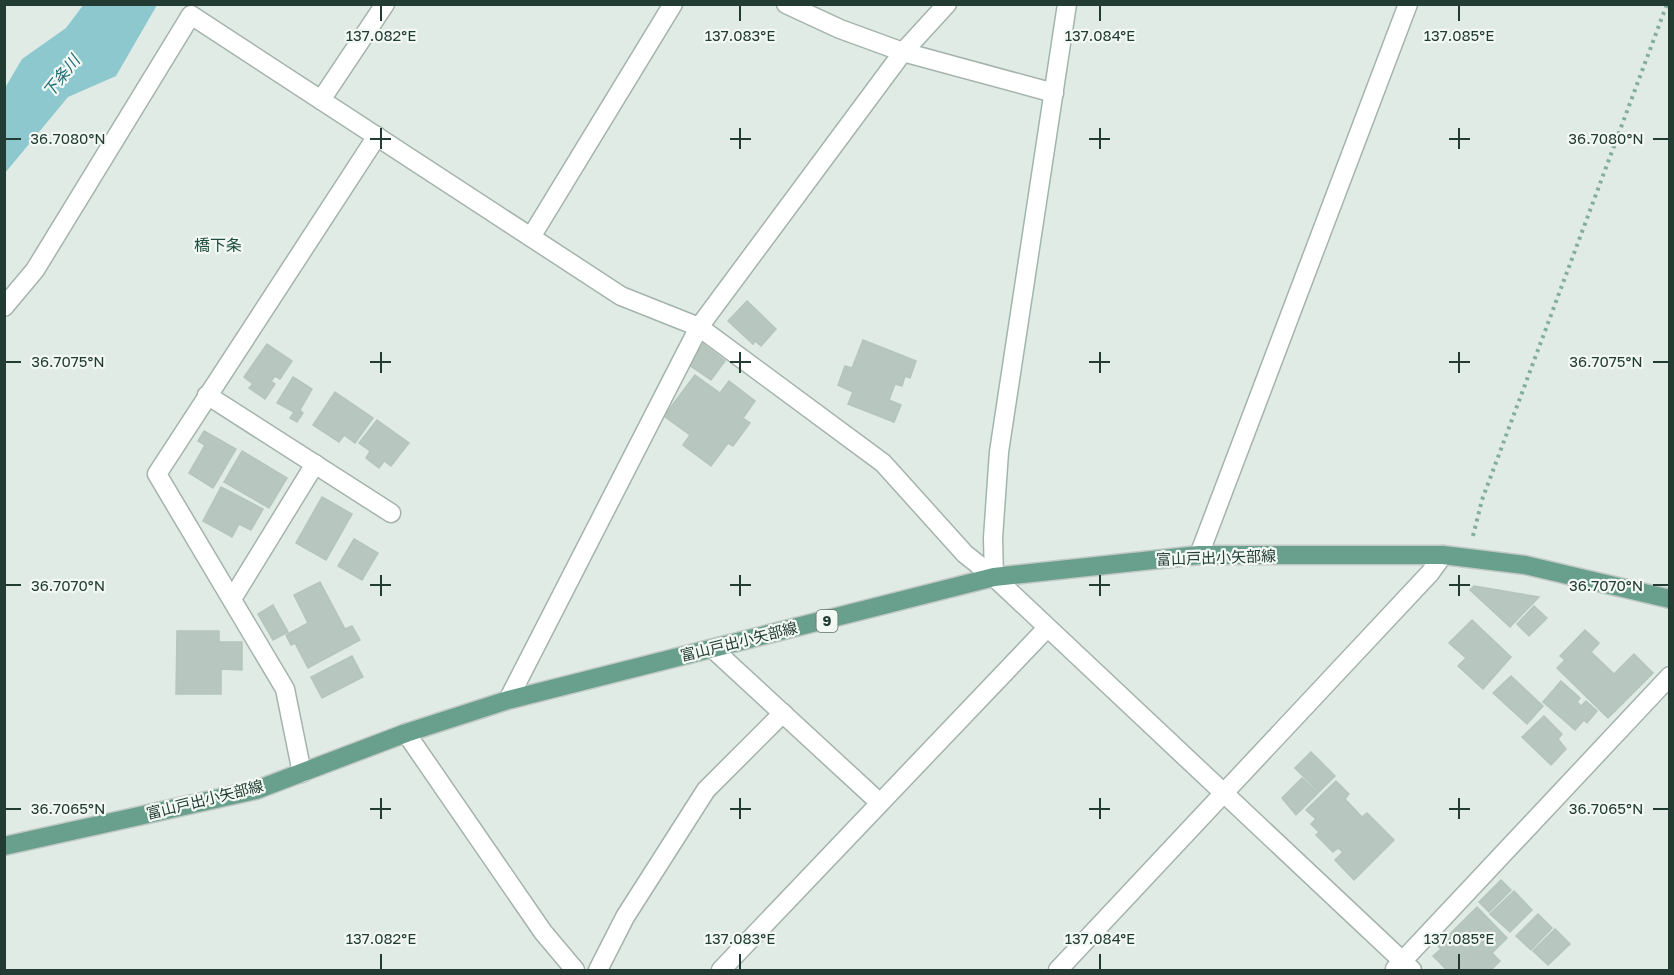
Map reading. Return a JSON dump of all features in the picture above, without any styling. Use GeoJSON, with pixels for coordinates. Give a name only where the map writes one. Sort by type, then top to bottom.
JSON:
{"type":"FeatureCollection","features":[{"type":"Feature","properties":{"kind":"main road","name":"富山戸出小矢部線"},"geometry":{"type":"LineString","coordinates":[[4,846],[256,790],[406,733],[508,700],[994,577],[1199,555],[1443,555],[1525,565],[1670,599]]}},
{"type":"Feature","properties":{"kind":"street"},"geometry":{"type":"LineString","coordinates":[[321,100],[385,4]]}},
{"type":"Feature","properties":{"kind":"street"},"geometry":{"type":"LineString","coordinates":[[531,237],[673,4]]}},
{"type":"Feature","properties":{"kind":"street"},"geometry":{"type":"LineString","coordinates":[[786,4],[840,29],[903,52],[1054,93]]}},
{"type":"Feature","properties":{"kind":"street"},"geometry":{"type":"LineString","coordinates":[[508,700],[699,327],[903,52],[947,4]]}},
{"type":"Feature","properties":{"kind":"street"},"geometry":{"type":"LineString","coordinates":[[994,577],[993,538],[999,452],[1067,4]]}},
{"type":"Feature","properties":{"kind":"street"},"geometry":{"type":"LineString","coordinates":[[1199,555],[1408,4]]}},
{"type":"Feature","properties":{"kind":"street"},"geometry":{"type":"LineString","coordinates":[[4,307],[35,270],[191,15],[621,296],[699,327],[883,463],[965,554],[994,577],[1224,792],[1403,967],[1670,676]]}},
{"type":"Feature","properties":{"kind":"street"},"geometry":{"type":"LineString","coordinates":[[302,772],[285,688],[157,474],[377,136]]}},
{"type":"Feature","properties":{"kind":"street"},"geometry":{"type":"LineString","coordinates":[[207,395],[391,513]]}},
{"type":"Feature","properties":{"kind":"street"},"geometry":{"type":"LineString","coordinates":[[232,599],[315,464]]}},
{"type":"Feature","properties":{"kind":"street"},"geometry":{"type":"LineString","coordinates":[[1058,970],[1430,573],[1443,555]]}},
{"type":"Feature","properties":{"kind":"street"},"geometry":{"type":"LineString","coordinates":[[721,970],[1047,628]]}},
{"type":"Feature","properties":{"kind":"street"},"geometry":{"type":"LineString","coordinates":[[713,649],[880,803]]}},
{"type":"Feature","properties":{"kind":"street"},"geometry":{"type":"LineString","coordinates":[[598,970],[625,917],[706,790],[783,713]]}},
{"type":"Feature","properties":{"kind":"street"},"geometry":{"type":"LineString","coordinates":[[406,733],[543,932],[575,970]]}},
{"type":"Feature","properties":{"kind":"path"},"geometry":{"type":"LineString","coordinates":[[1467,558],[1482,500],[1667,4]]}},
{"type":"Feature","properties":{"kind":"water","name":"下条川"},"geometry":{"type":"Polygon","coordinates":[[[84,4],[157,5],[116,76],[68,97],[5,173],[5,88],[22,59],[66,28],[84,4]]]}},
{"type":"Feature","properties":{"kind":"building"},"geometry":{"type":"Polygon","coordinates":[[[747,301],[776,329],[761,346],[755,341],[753,344],[728,321],[747,301]]]}},
{"type":"Feature","properties":{"kind":"building"},"geometry":{"type":"Polygon","coordinates":[[[863,340],[916,361],[910,378],[905,376],[902,386],[895,384],[889,400],[901,405],[894,422],[848,404],[853,392],[838,385],[845,366],[852,368],[863,340]]]}},
{"type":"Feature","properties":{"kind":"building"},"geometry":{"type":"Polygon","coordinates":[[[267,344],[292,361],[280,379],[275,376],[271,381],[275,384],[265,399],[249,388],[253,384],[244,377],[267,344]]]}},
{"type":"Feature","properties":{"kind":"building"},"geometry":{"type":"Polygon","coordinates":[[[703,344],[725,361],[711,380],[689,365],[703,344]]]}},
{"type":"Feature","properties":{"kind":"building"},"geometry":{"type":"Polygon","coordinates":[[[695,375],[720,393],[729,381],[755,401],[743,418],[750,423],[733,446],[728,443],[711,466],[683,445],[690,435],[664,416],[695,375]]]}},
{"type":"Feature","properties":{"kind":"building"},"geometry":{"type":"Polygon","coordinates":[[[293,377],[312,389],[300,410],[303,413],[297,422],[290,418],[294,412],[277,403],[293,377]]]}},
{"type":"Feature","properties":{"kind":"building"},"geometry":{"type":"Polygon","coordinates":[[[335,392],[373,418],[355,443],[344,435],[339,442],[313,425],[335,392]]]}},
{"type":"Feature","properties":{"kind":"building"},"geometry":{"type":"Polygon","coordinates":[[[377,420],[409,443],[391,466],[384,461],[379,468],[366,458],[370,451],[359,443],[377,420]]]}},
{"type":"Feature","properties":{"kind":"building"},"geometry":{"type":"Polygon","coordinates":[[[204,431],[236,449],[213,488],[189,473],[205,445],[198,441],[204,431]]]}},
{"type":"Feature","properties":{"kind":"building"},"geometry":{"type":"Polygon","coordinates":[[[242,451],[287,478],[269,508],[224,482],[242,451]]]}},
{"type":"Feature","properties":{"kind":"building"},"geometry":{"type":"Polygon","coordinates":[[[221,487],[263,509],[251,530],[239,524],[232,537],[203,521],[221,487]]]}},
{"type":"Feature","properties":{"kind":"building"},"geometry":{"type":"Polygon","coordinates":[[[322,497],[352,514],[326,560],[296,543],[322,497]]]}},
{"type":"Feature","properties":{"kind":"building"},"geometry":{"type":"Polygon","coordinates":[[[354,539],[378,553],[362,580],[338,566],[354,539]]]}},
{"type":"Feature","properties":{"kind":"building"},"geometry":{"type":"Polygon","coordinates":[[[320,582],[345,629],[352,626],[360,640],[308,668],[295,643],[291,645],[286,635],[308,623],[294,595],[320,582]]]}},
{"type":"Feature","properties":{"kind":"building"},"geometry":{"type":"Polygon","coordinates":[[[1474,586],[1539,597],[1510,627],[1470,590],[1474,586]]]}},
{"type":"Feature","properties":{"kind":"building"},"geometry":{"type":"Polygon","coordinates":[[[273,605],[288,632],[273,640],[258,614],[273,605]]]}},
{"type":"Feature","properties":{"kind":"building"},"geometry":{"type":"Polygon","coordinates":[[[1534,606],[1547,618],[1529,636],[1517,624],[1534,606]]]}},
{"type":"Feature","properties":{"kind":"building"},"geometry":{"type":"Polygon","coordinates":[[[1472,620],[1511,657],[1483,689],[1458,666],[1466,658],[1449,643],[1472,620]]]}},
{"type":"Feature","properties":{"kind":"building"},"geometry":{"type":"Polygon","coordinates":[[[1585,630],[1599,643],[1591,652],[1614,674],[1634,654],[1653,673],[1608,718],[1557,668],[1565,660],[1560,656],[1585,630]]]}},
{"type":"Feature","properties":{"kind":"building"},"geometry":{"type":"Polygon","coordinates":[[[177,631],[219,631],[219,642],[242,642],[242,670],[221,669],[221,694],[176,694],[177,631]]]}},
{"type":"Feature","properties":{"kind":"building"},"geometry":{"type":"Polygon","coordinates":[[[352,656],[363,677],[322,698],[311,677],[352,656]]]}},
{"type":"Feature","properties":{"kind":"building"},"geometry":{"type":"Polygon","coordinates":[[[1511,676],[1543,706],[1527,724],[1493,693],[1511,676]]]}},
{"type":"Feature","properties":{"kind":"building"},"geometry":{"type":"Polygon","coordinates":[[[1561,681],[1580,698],[1577,702],[1581,706],[1586,701],[1597,711],[1587,723],[1584,720],[1575,730],[1543,702],[1561,681]]]}},
{"type":"Feature","properties":{"kind":"building"},"geometry":{"type":"Polygon","coordinates":[[[1544,716],[1562,734],[1558,739],[1566,749],[1551,765],[1522,737],[1544,716]]]}},
{"type":"Feature","properties":{"kind":"building"},"geometry":{"type":"Polygon","coordinates":[[[1311,752],[1335,776],[1319,792],[1295,768],[1311,752]]]}},
{"type":"Feature","properties":{"kind":"building"},"geometry":{"type":"Polygon","coordinates":[[[1302,778],[1318,793],[1296,815],[1282,798],[1302,778]]]}},
{"type":"Feature","properties":{"kind":"building"},"geometry":{"type":"Polygon","coordinates":[[[1336,781],[1349,794],[1345,799],[1362,817],[1367,813],[1394,840],[1354,880],[1335,860],[1343,852],[1338,848],[1333,852],[1316,835],[1319,832],[1311,824],[1316,819],[1306,810],[1336,781]]]}},
{"type":"Feature","properties":{"kind":"building"},"geometry":{"type":"Polygon","coordinates":[[[1501,880],[1511,890],[1489,912],[1479,902],[1501,880]]]}},
{"type":"Feature","properties":{"kind":"building"},"geometry":{"type":"Polygon","coordinates":[[[1514,891],[1532,910],[1510,932],[1490,914],[1514,891]]]}},
{"type":"Feature","properties":{"kind":"building"},"geometry":{"type":"Polygon","coordinates":[[[1477,907],[1507,938],[1492,953],[1500,961],[1491,970],[1447,970],[1433,956],[1441,949],[1438,946],[1477,907]]]}},
{"type":"Feature","properties":{"kind":"building"},"geometry":{"type":"Polygon","coordinates":[[[1538,914],[1552,928],[1531,950],[1516,936],[1538,914]]]}},
{"type":"Feature","properties":{"kind":"building"},"geometry":{"type":"Polygon","coordinates":[[[1555,929],[1570,944],[1548,965],[1533,951],[1555,929]]]}},
{"type":"Feature","properties":{"kind":"district","name":"橋下条"},"geometry":{"type":"Point","coordinates":[218,245]}}]}
